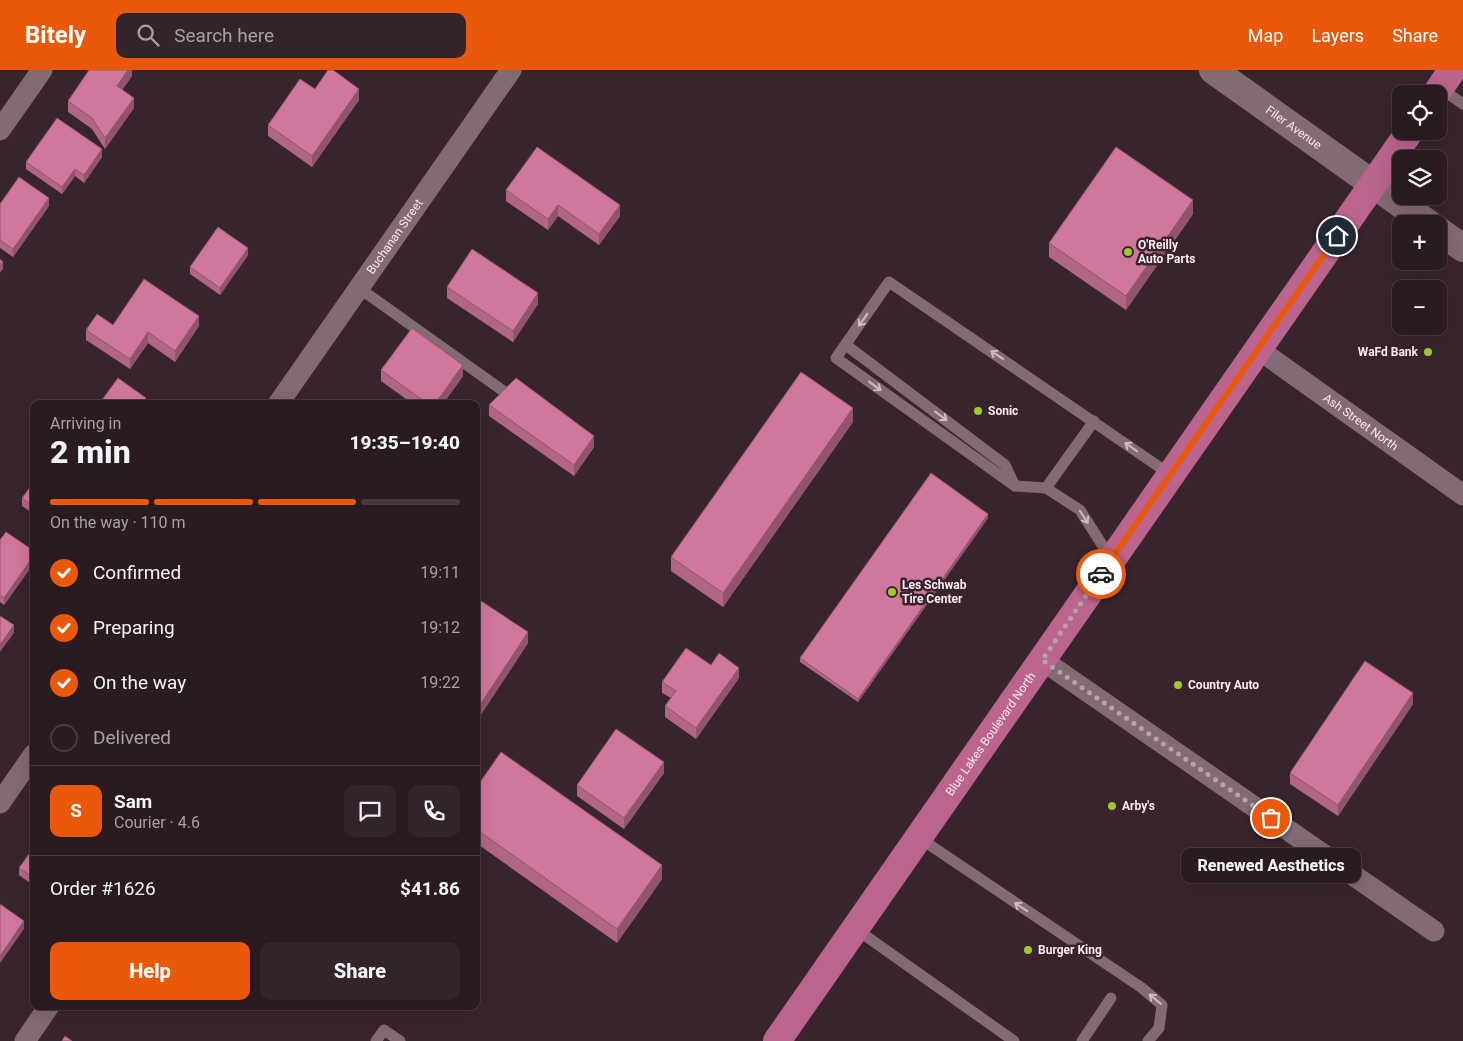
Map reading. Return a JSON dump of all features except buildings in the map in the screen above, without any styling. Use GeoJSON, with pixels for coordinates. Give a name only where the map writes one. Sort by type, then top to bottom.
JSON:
{"type":"FeatureCollection","features":[{"type":"Feature","properties":{"kind":"main road","name":"Blue Lakes Boulevard North"},"geometry":{"type":"LineString","coordinates":[[777,1041],[1404,140]]}},
{"type":"Feature","properties":{"kind":"street"},"geometry":{"type":"LineString","coordinates":[[0,130],[42,70]]}},
{"type":"Feature","properties":{"kind":"street","name":"Buchanan Street"},"geometry":{"type":"LineString","coordinates":[[281,400],[511,70]]}},
{"type":"Feature","properties":{"kind":"street","name":"Filer Avenue"},"geometry":{"type":"LineString","coordinates":[[1213,70],[1416,215]]}},
{"type":"Feature","properties":{"kind":"street"},"geometry":{"type":"LineString","coordinates":[[1447,237],[1463,248]]}},
{"type":"Feature","properties":{"kind":"street","name":"Ash Street North"},"geometry":{"type":"LineString","coordinates":[[1258,349],[1463,495]]}},
{"type":"Feature","properties":{"kind":"street"},"geometry":{"type":"LineString","coordinates":[[1042,660],[1434,931]]}},
{"type":"Feature","properties":{"kind":"street"},"geometry":{"type":"LineString","coordinates":[[0,803],[30,760]]}},
{"type":"Feature","properties":{"kind":"street"},"geometry":{"type":"LineString","coordinates":[[25,1041],[46,1010]]}},
{"type":"Feature","properties":{"kind":"lane"},"geometry":{"type":"LineString","coordinates":[[1443,84],[1463,104]]}},
{"type":"Feature","properties":{"kind":"lane"},"geometry":{"type":"LineString","coordinates":[[1111,559],[1080,510],[1046,488],[1014,486],[836,358],[890,282],[1094,420],[1171,475]]}},
{"type":"Feature","properties":{"kind":"lane"},"geometry":{"type":"LineString","coordinates":[[359,288],[510,395]]}},
{"type":"Feature","properties":{"kind":"lane"},"geometry":{"type":"LineString","coordinates":[[846,345],[1005,465],[1014,486]]}},
{"type":"Feature","properties":{"kind":"lane"},"geometry":{"type":"LineString","coordinates":[[1046,488],[1094,420]]}},
{"type":"Feature","properties":{"kind":"lane"},"geometry":{"type":"LineString","coordinates":[[918,837],[1134,983],[1162,1005],[1159,1028],[1148,1041]]}},
{"type":"Feature","properties":{"kind":"lane"},"geometry":{"type":"LineString","coordinates":[[856,929],[1014,1041]]}},
{"type":"Feature","properties":{"kind":"lane"},"geometry":{"type":"LineString","coordinates":[[1082,1041],[1111,998]]}},
{"type":"Feature","properties":{"kind":"lane"},"geometry":{"type":"LineString","coordinates":[[376,1041],[384,1030],[400,1041]]}},
{"type":"Feature","properties":{"kind":"way so far"},"geometry":{"type":"LineString","coordinates":[[1101,574],[1042,660],[1271,818]]}},
{"type":"Feature","properties":{"kind":"place","name":"O'Reilly Auto Parts"},"geometry":{"type":"Point","coordinates":[1128,252]}},
{"type":"Feature","properties":{"kind":"place","name":"WaFd Bank"},"geometry":{"type":"Point","coordinates":[1428,352]}},
{"type":"Feature","properties":{"kind":"place","name":"Sonic"},"geometry":{"type":"Point","coordinates":[978,411]}},
{"type":"Feature","properties":{"kind":"place","name":"Les Schwab Tire Center"},"geometry":{"type":"Point","coordinates":[892,592]}},
{"type":"Feature","properties":{"kind":"place","name":"Country Auto"},"geometry":{"type":"Point","coordinates":[1178,685]}},
{"type":"Feature","properties":{"kind":"place","name":"Arby's"},"geometry":{"type":"Point","coordinates":[1112,806]}},
{"type":"Feature","properties":{"kind":"place","name":"Renewed Aesthetics"},"geometry":{"type":"Point","coordinates":[1271,818]}},
{"type":"Feature","properties":{"kind":"place","name":"Burger King"},"geometry":{"type":"Point","coordinates":[1028,950]}},
{"type":"Feature","properties":{"kind":"route"},"geometry":{"type":"LineString","coordinates":[[1101,574],[1337,236]]}}]}
